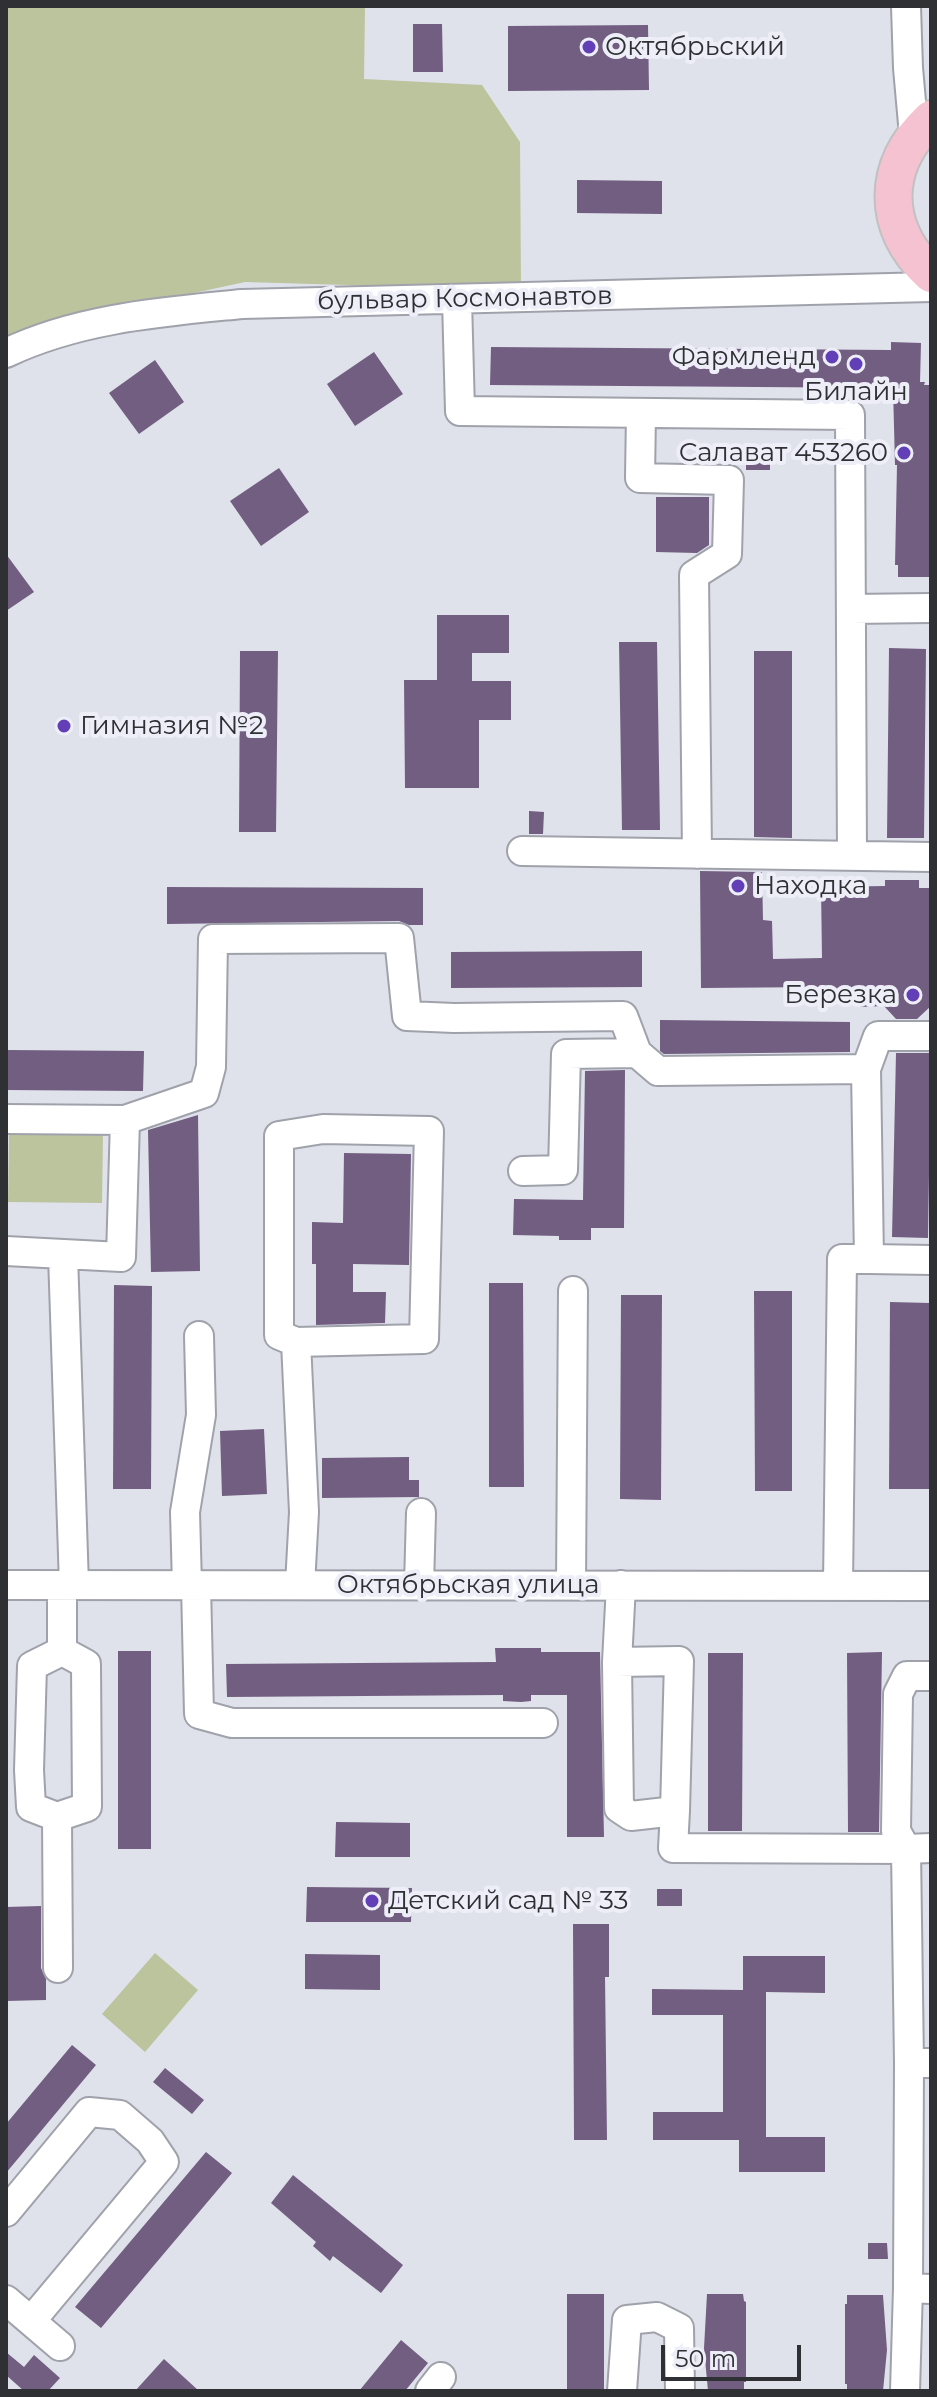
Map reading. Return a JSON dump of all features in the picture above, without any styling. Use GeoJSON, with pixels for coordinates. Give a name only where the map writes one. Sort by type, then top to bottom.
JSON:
{"type":"FeatureCollection","features":[{"type":"Feature","properties":{"kind":"main road"},"geometry":{"type":"LineString","coordinates":[[922,127],[902,155],[895,176],[893,198],[896,220],[904,241],[916,260],[931,274]]}},
{"type":"Feature","properties":{"kind":"street"},"geometry":{"type":"LineString","coordinates":[[906,6],[919,75],[922,127]]}},
{"type":"Feature","properties":{"kind":"street","name":"бульвар Космонавтов"},"geometry":{"type":"LineString","coordinates":[[6,353],[38,338],[140,314],[242,304],[931,287]]}},
{"type":"Feature","properties":{"kind":"street"},"geometry":{"type":"LineString","coordinates":[[457,300],[460,411],[850,415],[852,856]]}},
{"type":"Feature","properties":{"kind":"street"},"geometry":{"type":"LineString","coordinates":[[641,413],[640,478],[729,480],[727,554],[694,575],[697,854]]}},
{"type":"Feature","properties":{"kind":"street"},"geometry":{"type":"LineString","coordinates":[[851,609],[931,608]]}},
{"type":"Feature","properties":{"kind":"street"},"geometry":{"type":"LineString","coordinates":[[522,851],[931,857]]}},
{"type":"Feature","properties":{"kind":"street"},"geometry":{"type":"LineString","coordinates":[[6,1119],[125,1120],[204,1093],[211,1067],[213,939],[399,938],[407,1016],[623,1016],[637,1053],[658,1071],[866,1069]]}},
{"type":"Feature","properties":{"kind":"street"},"geometry":{"type":"LineString","coordinates":[[869,1259],[866,1069],[878,1036],[931,1036]]}},
{"type":"Feature","properties":{"kind":"street"},"geometry":{"type":"LineString","coordinates":[[523,1171],[563,1170],[566,1054],[637,1053]]}},
{"type":"Feature","properties":{"kind":"street"},"geometry":{"type":"LineString","coordinates":[[6,1251],[121,1257],[125,1120]]}},
{"type":"Feature","properties":{"kind":"street"},"geometry":{"type":"LineString","coordinates":[[323,1129],[429,1131],[424,1339],[296,1342],[279,1335],[279,1136],[323,1129]]}},
{"type":"Feature","properties":{"kind":"street"},"geometry":{"type":"LineString","coordinates":[[62,1651],[68,1585],[63,1255]]}},
{"type":"Feature","properties":{"kind":"street"},"geometry":{"type":"LineString","coordinates":[[838,1585],[842,1259],[931,1260]]}},
{"type":"Feature","properties":{"kind":"street"},"geometry":{"type":"LineString","coordinates":[[571,1585],[573,1291]]}},
{"type":"Feature","properties":{"kind":"street"},"geometry":{"type":"LineString","coordinates":[[199,1336],[201,1415],[185,1512],[199,1714],[232,1723],[543,1723]]}},
{"type":"Feature","properties":{"kind":"street"},"geometry":{"type":"LineString","coordinates":[[296,1342],[304,1512],[300,1585]]}},
{"type":"Feature","properties":{"kind":"street"},"geometry":{"type":"LineString","coordinates":[[419,1585],[421,1513]]}},
{"type":"Feature","properties":{"kind":"street","name":"Октябрьская улица"},"geometry":{"type":"LineString","coordinates":[[6,1585],[931,1586]]}},
{"type":"Feature","properties":{"kind":"street"},"geometry":{"type":"LineString","coordinates":[[621,1585],[617,1662],[619,1808],[631,1816],[675,1811]]}},
{"type":"Feature","properties":{"kind":"street"},"geometry":{"type":"LineString","coordinates":[[62,1651],[86,1664],[87,1807],[57,1817],[31,1807],[31,1681],[32,1666],[62,1651]]}},
{"type":"Feature","properties":{"kind":"street"},"geometry":{"type":"LineString","coordinates":[[617,1662],[679,1661],[673,1848],[919,1848]]}},
{"type":"Feature","properties":{"kind":"street"},"geometry":{"type":"LineString","coordinates":[[919,1848],[896,1831],[898,1694],[907,1676],[931,1676]]}},
{"type":"Feature","properties":{"kind":"street"},"geometry":{"type":"LineString","coordinates":[[57,1817],[58,1968]]}},
{"type":"Feature","properties":{"kind":"street"},"geometry":{"type":"LineString","coordinates":[[905,2391],[919,2288],[919,1848]]}},
{"type":"Feature","properties":{"kind":"street"},"geometry":{"type":"LineString","coordinates":[[6,2212],[89,2112],[120,2115],[150,2141],[164,2162],[31,2321]]}},
{"type":"Feature","properties":{"kind":"street"},"geometry":{"type":"LineString","coordinates":[[6,2300],[60,2346]]}},
{"type":"Feature","properties":{"kind":"street"},"geometry":{"type":"LineString","coordinates":[[622,2391],[627,2320],[657,2317],[679,2328],[680,2391]]}},
{"type":"Feature","properties":{"kind":"green space"},"geometry":{"type":"Polygon","coordinates":[[[6,6],[365,6],[364,79],[482,85],[520,142],[521,290],[245,282],[64,321],[6,343],[6,6]]]}},
{"type":"Feature","properties":{"kind":"green space"},"geometry":{"type":"Polygon","coordinates":[[[9,1131],[103,1132],[102,1203],[8,1202],[9,1131]]]}},
{"type":"Feature","properties":{"kind":"green space"},"geometry":{"type":"Polygon","coordinates":[[[155,1953],[198,1990],[145,2052],[102,2014],[155,1953]]]}},
{"type":"Feature","properties":{"kind":"building"},"geometry":{"type":"Polygon","coordinates":[[[413,24],[442,24],[443,72],[413,72],[413,24]]]}},
{"type":"Feature","properties":{"kind":"building"},"geometry":{"type":"Polygon","coordinates":[[[648,25],[649,90],[508,91],[508,26],[648,25]]]}},
{"type":"Feature","properties":{"kind":"building"},"geometry":{"type":"Polygon","coordinates":[[[577,180],[662,181],[662,214],[577,213],[577,180]]]}},
{"type":"Feature","properties":{"kind":"building"},"geometry":{"type":"Polygon","coordinates":[[[891,342],[921,343],[920,382],[931,385],[931,577],[898,577],[898,565],[895,565],[897,465],[893,388],[490,385],[491,347],[891,350],[891,342]]]}},
{"type":"Feature","properties":{"kind":"building"},"geometry":{"type":"Polygon","coordinates":[[[374,352],[403,394],[355,426],[327,384],[374,352]]]}},
{"type":"Feature","properties":{"kind":"building"},"geometry":{"type":"Polygon","coordinates":[[[155,360],[184,402],[139,434],[109,393],[155,360]]]}},
{"type":"Feature","properties":{"kind":"building"},"geometry":{"type":"Polygon","coordinates":[[[746,453],[770,453],[770,470],[746,470],[746,453]]]}},
{"type":"Feature","properties":{"kind":"building"},"geometry":{"type":"Polygon","coordinates":[[[279,468],[309,512],[261,546],[230,501],[279,468]]]}},
{"type":"Feature","properties":{"kind":"building"},"geometry":{"type":"Polygon","coordinates":[[[656,497],[709,497],[709,545],[697,553],[656,552],[656,497]]]}},
{"type":"Feature","properties":{"kind":"building"},"geometry":{"type":"Polygon","coordinates":[[[6,554],[34,592],[6,611],[6,554]]]}},
{"type":"Feature","properties":{"kind":"building"},"geometry":{"type":"Polygon","coordinates":[[[437,615],[509,615],[509,653],[472,653],[472,681],[511,681],[511,720],[479,720],[479,788],[405,788],[404,680],[437,680],[437,615]]]}},
{"type":"Feature","properties":{"kind":"building"},"geometry":{"type":"Polygon","coordinates":[[[619,642],[657,642],[660,830],[622,830],[619,642]]]}},
{"type":"Feature","properties":{"kind":"building"},"geometry":{"type":"Polygon","coordinates":[[[889,648],[926,649],[924,838],[887,838],[889,648]]]}},
{"type":"Feature","properties":{"kind":"building"},"geometry":{"type":"Polygon","coordinates":[[[240,651],[278,651],[276,832],[239,832],[240,651]]]}},
{"type":"Feature","properties":{"kind":"building"},"geometry":{"type":"Polygon","coordinates":[[[754,651],[792,651],[792,838],[754,837],[754,651]]]}},
{"type":"Feature","properties":{"kind":"building"},"geometry":{"type":"Polygon","coordinates":[[[529,811],[544,812],[543,834],[529,834],[529,811]]]}},
{"type":"Feature","properties":{"kind":"building"},"geometry":{"type":"Polygon","coordinates":[[[700,871],[762,872],[763,920],[772,921],[773,959],[822,958],[821,887],[885,886],[885,880],[919,880],[919,888],[930,888],[931,1006],[917,1019],[896,1019],[884,1006],[858,1007],[822,987],[701,988],[700,871]]]}},
{"type":"Feature","properties":{"kind":"building"},"geometry":{"type":"Polygon","coordinates":[[[167,887],[423,888],[423,925],[399,921],[167,924],[167,887]]]}},
{"type":"Feature","properties":{"kind":"building"},"geometry":{"type":"Polygon","coordinates":[[[642,951],[642,987],[451,988],[451,952],[642,951]]]}},
{"type":"Feature","properties":{"kind":"building"},"geometry":{"type":"Polygon","coordinates":[[[660,1020],[850,1022],[850,1052],[664,1054],[660,1051],[660,1020]]]}},
{"type":"Feature","properties":{"kind":"building"},"geometry":{"type":"Polygon","coordinates":[[[6,1050],[144,1051],[143,1091],[6,1090],[6,1050]]]}},
{"type":"Feature","properties":{"kind":"building"},"geometry":{"type":"Polygon","coordinates":[[[896,1053],[931,1053],[928,1238],[892,1237],[896,1053]]]}},
{"type":"Feature","properties":{"kind":"building"},"geometry":{"type":"Polygon","coordinates":[[[625,1070],[624,1228],[591,1228],[591,1240],[513,1235],[514,1199],[583,1200],[585,1071],[625,1070]]]}},
{"type":"Feature","properties":{"kind":"building"},"geometry":{"type":"Polygon","coordinates":[[[198,1115],[200,1271],[151,1272],[148,1130],[198,1115]]]}},
{"type":"Feature","properties":{"kind":"building"},"geometry":{"type":"Polygon","coordinates":[[[344,1153],[411,1154],[409,1265],[353,1264],[353,1292],[386,1292],[385,1323],[316,1325],[312,1222],[343,1223],[344,1153]]]}},
{"type":"Feature","properties":{"kind":"building"},"geometry":{"type":"Polygon","coordinates":[[[489,1283],[523,1283],[524,1487],[489,1487],[489,1283]]]}},
{"type":"Feature","properties":{"kind":"building"},"geometry":{"type":"Polygon","coordinates":[[[114,1285],[152,1286],[151,1489],[113,1489],[114,1285]]]}},
{"type":"Feature","properties":{"kind":"building"},"geometry":{"type":"Polygon","coordinates":[[[754,1291],[792,1291],[792,1491],[755,1491],[754,1291]]]}},
{"type":"Feature","properties":{"kind":"building"},"geometry":{"type":"Polygon","coordinates":[[[621,1295],[662,1295],[661,1500],[620,1499],[621,1295]]]}},
{"type":"Feature","properties":{"kind":"building"},"geometry":{"type":"Polygon","coordinates":[[[890,1302],[930,1303],[930,1489],[889,1489],[890,1302]]]}},
{"type":"Feature","properties":{"kind":"building"},"geometry":{"type":"Polygon","coordinates":[[[264,1429],[267,1494],[222,1496],[220,1431],[264,1429]]]}},
{"type":"Feature","properties":{"kind":"building"},"geometry":{"type":"Polygon","coordinates":[[[409,1457],[409,1480],[419,1480],[419,1497],[322,1498],[322,1458],[409,1457]]]}},
{"type":"Feature","properties":{"kind":"building"},"geometry":{"type":"Polygon","coordinates":[[[495,1648],[600,1652],[604,1837],[567,1837],[567,1695],[531,1695],[531,1701],[521,1702],[503,1701],[503,1695],[227,1697],[226,1664],[496,1662],[495,1648]]]}},
{"type":"Feature","properties":{"kind":"building"},"geometry":{"type":"Polygon","coordinates":[[[118,1651],[151,1651],[151,1849],[118,1849],[118,1651]]]}},
{"type":"Feature","properties":{"kind":"building"},"geometry":{"type":"Polygon","coordinates":[[[882,1652],[879,1832],[848,1832],[847,1653],[882,1652]]]}},
{"type":"Feature","properties":{"kind":"building"},"geometry":{"type":"Polygon","coordinates":[[[708,1653],[743,1653],[742,1831],[708,1831],[708,1653]]]}},
{"type":"Feature","properties":{"kind":"building"},"geometry":{"type":"Polygon","coordinates":[[[336,1822],[410,1823],[410,1857],[335,1857],[336,1822]]]}},
{"type":"Feature","properties":{"kind":"building"},"geometry":{"type":"Polygon","coordinates":[[[307,1887],[412,1888],[411,1922],[306,1922],[307,1887]]]}},
{"type":"Feature","properties":{"kind":"building"},"geometry":{"type":"Polygon","coordinates":[[[657,1889],[682,1889],[682,1906],[657,1906],[657,1889]]]}},
{"type":"Feature","properties":{"kind":"building"},"geometry":{"type":"Polygon","coordinates":[[[41,1906],[41,1968],[46,1979],[46,2000],[6,2001],[6,1907],[41,1906]]]}},
{"type":"Feature","properties":{"kind":"building"},"geometry":{"type":"Polygon","coordinates":[[[573,1924],[609,1924],[609,1977],[605,1977],[607,2140],[574,2140],[573,1924]]]}},
{"type":"Feature","properties":{"kind":"building"},"geometry":{"type":"Polygon","coordinates":[[[305,1954],[380,1955],[380,1990],[305,1989],[305,1954]]]}},
{"type":"Feature","properties":{"kind":"building"},"geometry":{"type":"Polygon","coordinates":[[[743,1956],[825,1956],[825,1993],[766,1992],[766,2137],[825,2137],[825,2172],[739,2172],[739,2140],[653,2140],[653,2112],[723,2112],[723,2015],[652,2015],[652,1989],[743,1990],[743,1956]]]}},
{"type":"Feature","properties":{"kind":"building"},"geometry":{"type":"Polygon","coordinates":[[[72,2045],[96,2065],[6,2173],[6,2124],[72,2045]]]}},
{"type":"Feature","properties":{"kind":"building"},"geometry":{"type":"Polygon","coordinates":[[[165,2068],[204,2100],[192,2114],[153,2082],[165,2068]]]}},
{"type":"Feature","properties":{"kind":"building"},"geometry":{"type":"Polygon","coordinates":[[[206,2152],[232,2173],[101,2328],[75,2307],[206,2152]]]}},
{"type":"Feature","properties":{"kind":"building"},"geometry":{"type":"Polygon","coordinates":[[[293,2175],[403,2265],[381,2293],[333,2256],[330,2261],[313,2246],[316,2242],[271,2203],[293,2175]]]}},
{"type":"Feature","properties":{"kind":"building"},"geometry":{"type":"Polygon","coordinates":[[[868,2243],[887,2243],[888,2259],[868,2259],[868,2243]]]}},
{"type":"Feature","properties":{"kind":"building"},"geometry":{"type":"Polygon","coordinates":[[[567,2294],[604,2294],[604,2391],[567,2391],[567,2294]]]}},
{"type":"Feature","properties":{"kind":"building"},"geometry":{"type":"Polygon","coordinates":[[[707,2294],[743,2294],[746,2302],[744,2391],[708,2391],[704,2348],[707,2294]]]}},
{"type":"Feature","properties":{"kind":"building"},"geometry":{"type":"Polygon","coordinates":[[[847,2295],[883,2295],[887,2350],[883,2391],[847,2391],[847,2295]]]}},
{"type":"Feature","properties":{"kind":"building"},"geometry":{"type":"Polygon","coordinates":[[[401,2340],[428,2363],[405,2391],[359,2391],[401,2340]]]}},
{"type":"Feature","properties":{"kind":"building"},"geometry":{"type":"Polygon","coordinates":[[[6,2352],[24,2367],[34,2355],[60,2378],[48,2391],[24,2391],[6,2375],[6,2352]]]}},
{"type":"Feature","properties":{"kind":"building"},"geometry":{"type":"Polygon","coordinates":[[[164,2359],[199,2391],[135,2391],[164,2359]]]}},
{"type":"Feature","properties":{"kind":"place","name":"Октябрьский"},"geometry":{"type":"Point","coordinates":[589,47]}},
{"type":"Feature","properties":{"kind":"place","name":"Фармленд"},"geometry":{"type":"Point","coordinates":[832,357]}},
{"type":"Feature","properties":{"kind":"place","name":"Билайн"},"geometry":{"type":"Point","coordinates":[856,364]}},
{"type":"Feature","properties":{"kind":"place","name":"Салават 453260"},"geometry":{"type":"Point","coordinates":[904,453]}},
{"type":"Feature","properties":{"kind":"place","name":"Гимназия №2"},"geometry":{"type":"Point","coordinates":[64,726]}},
{"type":"Feature","properties":{"kind":"place","name":"Находка"},"geometry":{"type":"Point","coordinates":[738,886]}},
{"type":"Feature","properties":{"kind":"place","name":"Березка"},"geometry":{"type":"Point","coordinates":[913,995]}},
{"type":"Feature","properties":{"kind":"place","name":"Детский сад № 33"},"geometry":{"type":"Point","coordinates":[372,1901]}}]}
